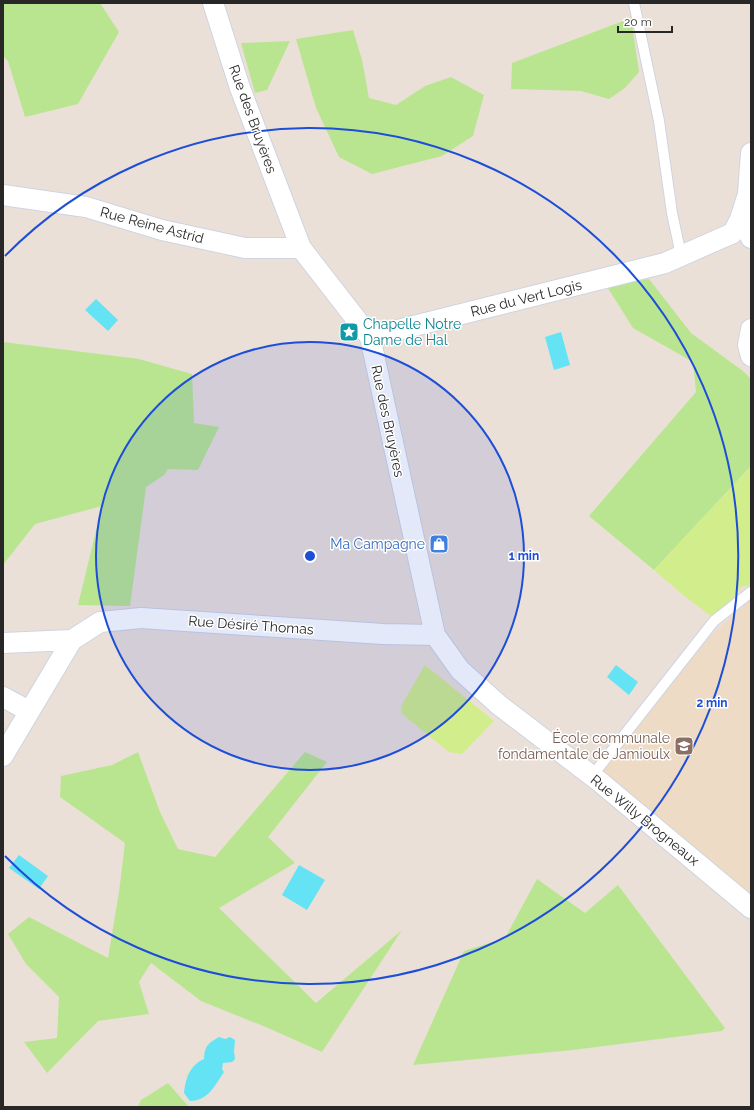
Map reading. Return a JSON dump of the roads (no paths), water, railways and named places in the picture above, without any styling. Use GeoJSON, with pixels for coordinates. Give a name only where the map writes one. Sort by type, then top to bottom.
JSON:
{"type":"FeatureCollection","features":[{"type":"Feature","properties":{"kind":"street","name":"Rue des Bruyères"},"geometry":{"type":"LineString","coordinates":[[213,3],[240,88],[301,248],[370,336],[435,635]]}},
{"type":"Feature","properties":{"kind":"street","name":"Rue du Vert Logis"},"geometry":{"type":"LineString","coordinates":[[370,336],[665,263],[733,233],[740,219],[748,194],[751,153]]}},
{"type":"Feature","properties":{"kind":"street","name":"Rue Reine Astrid"},"geometry":{"type":"LineString","coordinates":[[3,195],[86,207],[162,230],[245,248],[301,248]]}},
{"type":"Feature","properties":{"kind":"street"},"geometry":{"type":"LineString","coordinates":[[740,219],[749,230],[751,238]]}},
{"type":"Feature","properties":{"kind":"street"},"geometry":{"type":"LineString","coordinates":[[751,329],[748,345],[751,356]]}},
{"type":"Feature","properties":{"kind":"street","name":"Rue Désiré Thomas"},"geometry":{"type":"LineString","coordinates":[[3,756],[72,640],[100,622],[141,618],[383,634],[435,635]]}},
{"type":"Feature","properties":{"kind":"street","name":"Rue Willy Brogneaux"},"geometry":{"type":"LineString","coordinates":[[435,635],[460,670],[499,705],[592,776],[751,908]]}},
{"type":"Feature","properties":{"kind":"street"},"geometry":{"type":"LineString","coordinates":[[3,643],[72,640]]}},
{"type":"Feature","properties":{"kind":"street"},"geometry":{"type":"LineString","coordinates":[[3,697],[29,711]]}},
{"type":"Feature","properties":{"kind":"lane"},"geometry":{"type":"LineString","coordinates":[[634,3],[659,121],[672,213],[681,255]]}},
{"type":"Feature","properties":{"kind":"lane"},"geometry":{"type":"LineString","coordinates":[[592,776],[714,621],[751,592]]}},
{"type":"Feature","properties":{"kind":"water"},"geometry":{"type":"Polygon","coordinates":[[[96,299],[118,320],[108,331],[85,310],[96,299]]]}},
{"type":"Feature","properties":{"kind":"water"},"geometry":{"type":"Polygon","coordinates":[[[561,332],[570,365],[554,370],[545,337],[561,332]]]}},
{"type":"Feature","properties":{"kind":"water"},"geometry":{"type":"Polygon","coordinates":[[[616,665],[638,682],[629,695],[607,677],[616,665]]]}},
{"type":"Feature","properties":{"kind":"water"},"geometry":{"type":"Polygon","coordinates":[[[19,855],[48,876],[39,889],[9,868],[19,855]]]}},
{"type":"Feature","properties":{"kind":"water"},"geometry":{"type":"Polygon","coordinates":[[[299,865],[325,880],[307,910],[282,895],[299,865]]]}},
{"type":"Feature","properties":{"kind":"water"},"geometry":{"type":"Polygon","coordinates":[[[219,1037],[225,1039],[230,1037],[235,1040],[235,1059],[232,1062],[223,1063],[222,1069],[224,1072],[214,1087],[206,1095],[202,1098],[190,1101],[184,1093],[189,1073],[195,1065],[204,1059],[207,1046],[219,1037]]]}},
{"type":"Feature","properties":{"kind":"place","name":"Chapelle Notre Dame de Hal"},"geometry":{"type":"Point","coordinates":[349,332]}},
{"type":"Feature","properties":{"kind":"place","name":"Ma Campagne"},"geometry":{"type":"Point","coordinates":[439,544]}},
{"type":"Feature","properties":{"kind":"place","name":"École communale fondamentale de Jamioulx"},"geometry":{"type":"Point","coordinates":[684,746]}}]}
